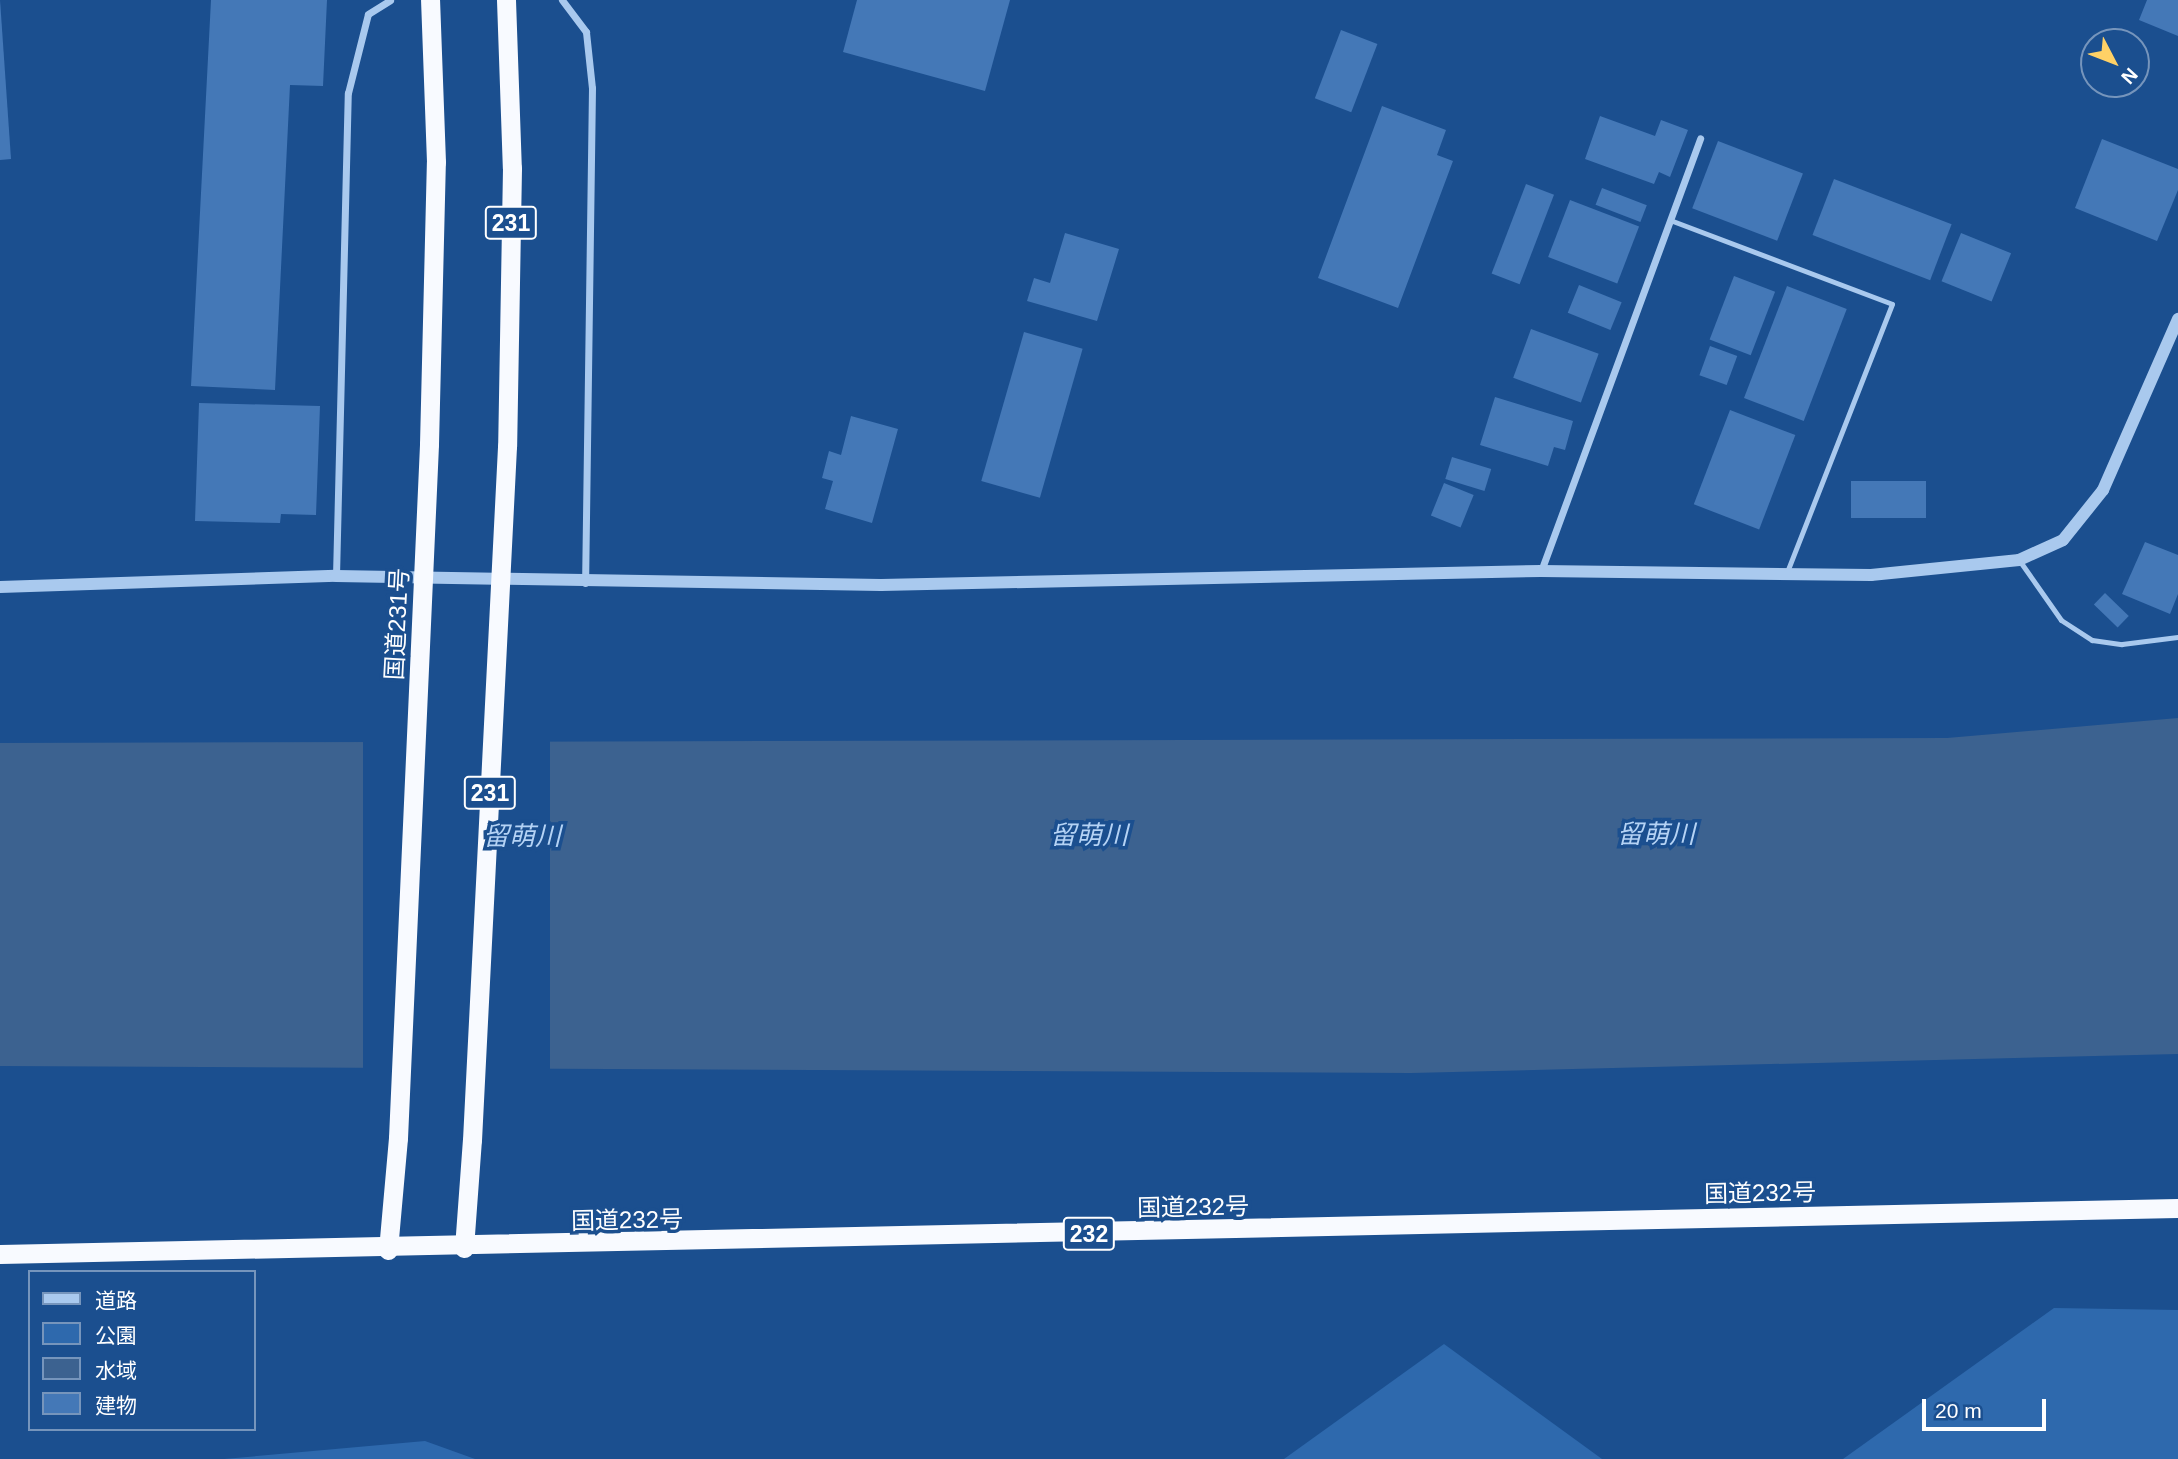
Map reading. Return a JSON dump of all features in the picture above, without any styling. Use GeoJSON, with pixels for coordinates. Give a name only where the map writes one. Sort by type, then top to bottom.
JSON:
{"type":"FeatureCollection","features":[{"type":"Feature","properties":{"kind":"highway","name":"国道231号"},"geometry":{"type":"LineString","coordinates":[[388,1250],[398,1138],[429,444],[436,162],[430,0]]}},
{"type":"Feature","properties":{"kind":"highway","name":"231"},"geometry":{"type":"LineString","coordinates":[[464,1248],[472,1140],[507,446],[512,168],[506,0]]}},
{"type":"Feature","properties":{"kind":"highway","name":"国道232号"},"geometry":{"type":"LineString","coordinates":[[0,1254],[388,1250],[2178,1208]]}},
{"type":"Feature","properties":{"kind":"street"},"geometry":{"type":"LineString","coordinates":[[335,576],[348,93],[368,14],[390,0]]}},
{"type":"Feature","properties":{"kind":"street"},"geometry":{"type":"LineString","coordinates":[[562,0],[586,32],[592,88],[584,584]]}},
{"type":"Feature","properties":{"kind":"street"},"geometry":{"type":"LineString","coordinates":[[1541,570],[1700,138]]}},
{"type":"Feature","properties":{"kind":"street"},"geometry":{"type":"LineString","coordinates":[[0,587],[335,576],[584,584],[881,585],[1541,570],[1871,575],[2020,560],[2063,540],[2103,490],[2178,319]]}},
{"type":"Feature","properties":{"kind":"lane"},"geometry":{"type":"LineString","coordinates":[[1670,220],[1892,304],[1786,574]]}},
{"type":"Feature","properties":{"kind":"lane"},"geometry":{"type":"LineString","coordinates":[[2020,560],[2061,620],[2091,640],[2122,644],[2178,638]]}},
{"type":"Feature","properties":{"kind":"green space"},"geometry":{"type":"Polygon","coordinates":[[[2054,1308],[2178,1310],[2178,1459],[1843,1459],[2054,1308]]]}},
{"type":"Feature","properties":{"kind":"green space"},"geometry":{"type":"Polygon","coordinates":[[[1444,1344],[1602,1459],[1284,1459],[1444,1344]]]}},
{"type":"Feature","properties":{"kind":"green space"},"geometry":{"type":"Polygon","coordinates":[[[425,1441],[475,1459],[224,1459],[425,1441]]]}},
{"type":"Feature","properties":{"kind":"water","name":"留萌川"},"geometry":{"type":"Polygon","coordinates":[[[2178,718],[2178,1054],[1411,1073],[0,1066],[0,743],[1947,738],[2178,718]]]}},
{"type":"Feature","properties":{"kind":"pier"},"geometry":{"type":"Polygon","coordinates":[[[363,739],[550,739],[550,1071],[363,1071],[363,739]]]}},
{"type":"Feature","properties":{"kind":"building"},"geometry":{"type":"Polygon","coordinates":[[[0,0],[11,159],[0,160],[0,0]]]}},
{"type":"Feature","properties":{"kind":"building"},"geometry":{"type":"Polygon","coordinates":[[[211,0],[327,0],[323,86],[290,85],[275,390],[191,386],[211,0]]]}},
{"type":"Feature","properties":{"kind":"building"},"geometry":{"type":"Polygon","coordinates":[[[857,0],[1010,0],[985,91],[843,52],[857,0]]]}},
{"type":"Feature","properties":{"kind":"building"},"geometry":{"type":"Polygon","coordinates":[[[2147,0],[2178,0],[2178,36],[2139,20],[2147,0]]]}},
{"type":"Feature","properties":{"kind":"building"},"geometry":{"type":"Polygon","coordinates":[[[1341,30],[1377,44],[1351,112],[1315,98],[1341,30]]]}},
{"type":"Feature","properties":{"kind":"building"},"geometry":{"type":"Polygon","coordinates":[[[1382,106],[1446,130],[1437,155],[1453,161],[1398,308],[1318,278],[1382,106]]]}},
{"type":"Feature","properties":{"kind":"building"},"geometry":{"type":"Polygon","coordinates":[[[1600,116],[1655,136],[1661,120],[1688,130],[1670,177],[1659,172],[1654,184],[1585,159],[1600,116]]]}},
{"type":"Feature","properties":{"kind":"building"},"geometry":{"type":"Polygon","coordinates":[[[2102,139],[2178,169],[2178,190],[2157,241],[2075,208],[2102,139]]]}},
{"type":"Feature","properties":{"kind":"building"},"geometry":{"type":"Polygon","coordinates":[[[1718,141],[1803,174],[1777,241],[1692,208],[1718,141]]]}},
{"type":"Feature","properties":{"kind":"building"},"geometry":{"type":"Polygon","coordinates":[[[1834,179],[1952,224],[1930,280],[1812,235],[1834,179]]]}},
{"type":"Feature","properties":{"kind":"building"},"geometry":{"type":"Polygon","coordinates":[[[1526,184],[1554,195],[1520,284],[1492,274],[1526,184]]]}},
{"type":"Feature","properties":{"kind":"building"},"geometry":{"type":"Polygon","coordinates":[[[1602,188],[1647,205],[1640,222],[1596,205],[1602,188]]]}},
{"type":"Feature","properties":{"kind":"building"},"geometry":{"type":"Polygon","coordinates":[[[1570,200],[1639,227],[1617,283],[1548,257],[1570,200]]]}},
{"type":"Feature","properties":{"kind":"building"},"geometry":{"type":"Polygon","coordinates":[[[1065,233],[1119,249],[1097,321],[1027,301],[1034,278],[1050,283],[1065,233]]]}},
{"type":"Feature","properties":{"kind":"building"},"geometry":{"type":"Polygon","coordinates":[[[1961,233],[2011,253],[1992,301],[1942,281],[1961,233]]]}},
{"type":"Feature","properties":{"kind":"building"},"geometry":{"type":"Polygon","coordinates":[[[1734,276],[1775,292],[1751,355],[1710,339],[1734,276]]]}},
{"type":"Feature","properties":{"kind":"building"},"geometry":{"type":"Polygon","coordinates":[[[1579,285],[1622,302],[1610,330],[1568,313],[1579,285]]]}},
{"type":"Feature","properties":{"kind":"building"},"geometry":{"type":"Polygon","coordinates":[[[1787,286],[1847,309],[1804,421],[1744,398],[1787,286]]]}},
{"type":"Feature","properties":{"kind":"building"},"geometry":{"type":"Polygon","coordinates":[[[1531,329],[1599,354],[1581,402],[1513,378],[1531,329]]]}},
{"type":"Feature","properties":{"kind":"building"},"geometry":{"type":"Polygon","coordinates":[[[1024,332],[1083,349],[1040,498],[981,481],[1024,332]]]}},
{"type":"Feature","properties":{"kind":"building"},"geometry":{"type":"Polygon","coordinates":[[[1710,346],[1737,356],[1727,385],[1699,375],[1710,346]]]}},
{"type":"Feature","properties":{"kind":"building"},"geometry":{"type":"Polygon","coordinates":[[[1495,397],[1573,421],[1565,450],[1554,447],[1548,466],[1480,445],[1495,397]]]}},
{"type":"Feature","properties":{"kind":"building"},"geometry":{"type":"Polygon","coordinates":[[[199,403],[320,406],[316,515],[281,514],[280,523],[195,521],[199,403]]]}},
{"type":"Feature","properties":{"kind":"building"},"geometry":{"type":"Polygon","coordinates":[[[1730,410],[1795,435],[1759,529],[1694,504],[1730,410]]]}},
{"type":"Feature","properties":{"kind":"building"},"geometry":{"type":"Polygon","coordinates":[[[851,416],[898,429],[872,523],[825,509],[833,481],[822,478],[829,451],[841,455],[851,416]]]}},
{"type":"Feature","properties":{"kind":"building"},"geometry":{"type":"Polygon","coordinates":[[[1452,457],[1491,469],[1484,491],[1445,479],[1452,457]]]}},
{"type":"Feature","properties":{"kind":"building"},"geometry":{"type":"Polygon","coordinates":[[[1851,481],[1926,481],[1926,518],[1851,518],[1851,481]]]}},
{"type":"Feature","properties":{"kind":"building"},"geometry":{"type":"Polygon","coordinates":[[[1444,483],[1474,495],[1461,527],[1431,515],[1444,483]]]}},
{"type":"Feature","properties":{"kind":"building"},"geometry":{"type":"Polygon","coordinates":[[[2145,542],[2178,555],[2178,594],[2170,614],[2122,594],[2145,542]]]}},
{"type":"Feature","properties":{"kind":"building"},"geometry":{"type":"Polygon","coordinates":[[[2105,593],[2129,616],[2118,627],[2094,605],[2105,593]]]}}]}
